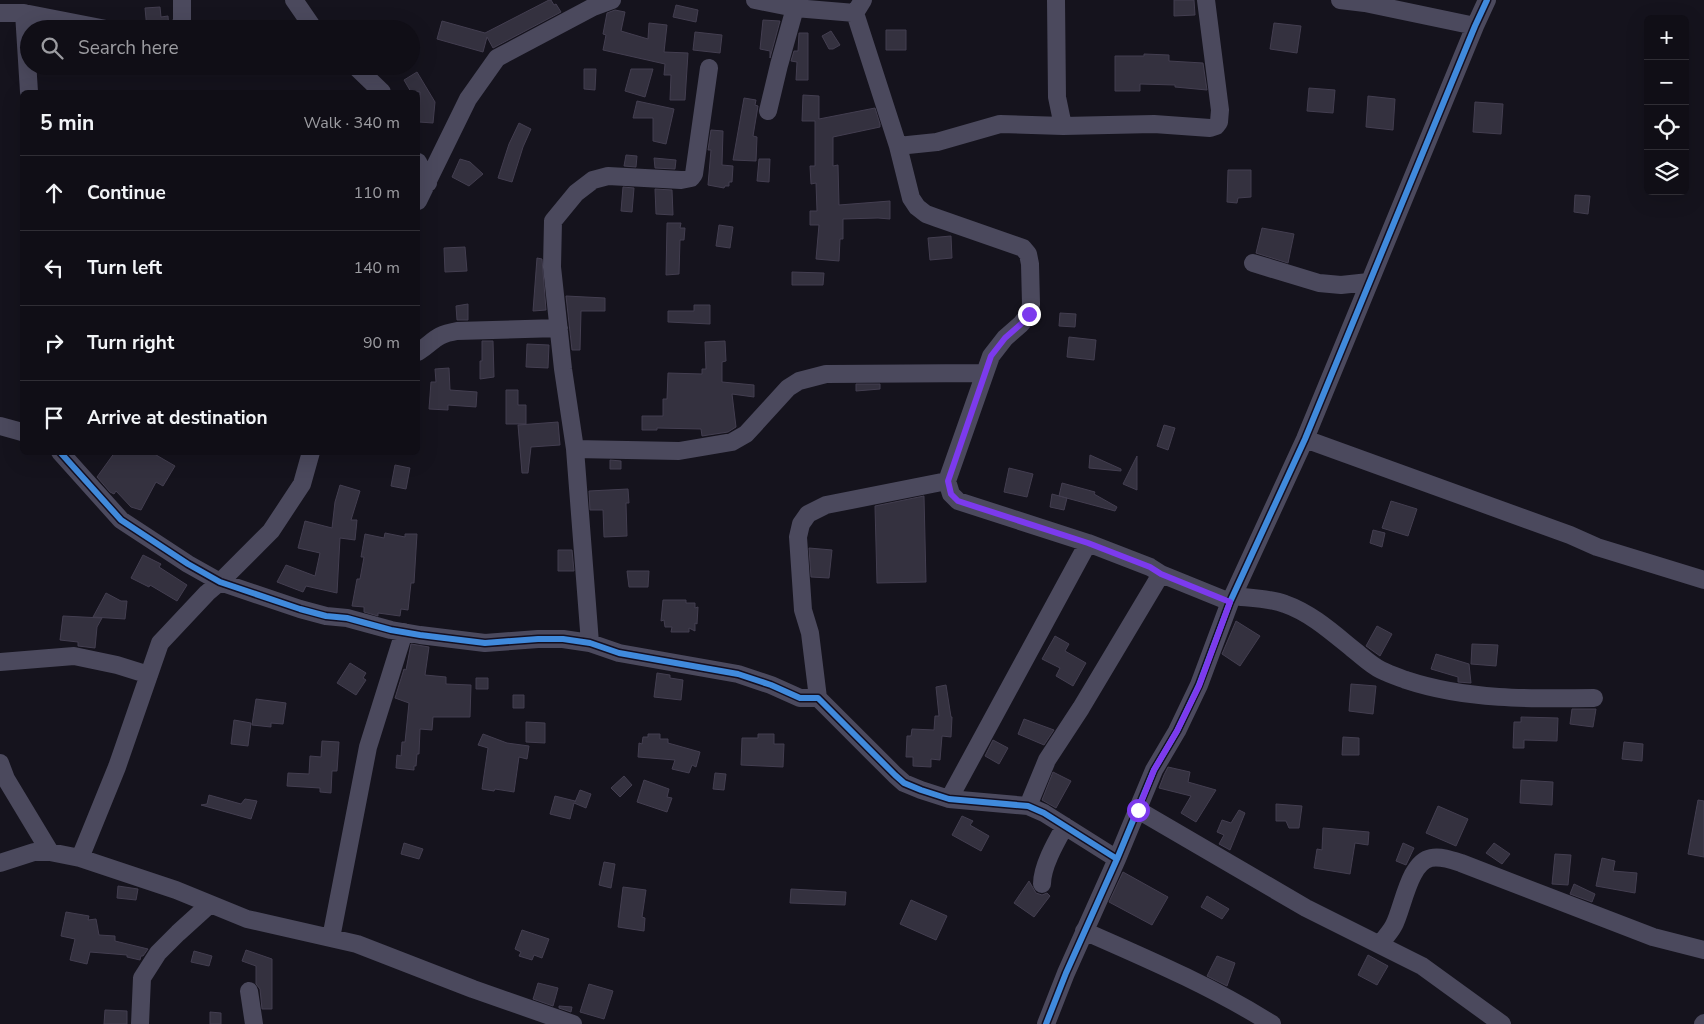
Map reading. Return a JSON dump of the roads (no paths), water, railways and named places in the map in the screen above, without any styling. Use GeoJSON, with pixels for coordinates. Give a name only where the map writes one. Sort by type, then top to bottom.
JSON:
{"type":"FeatureCollection","features":[{"type":"Feature","properties":{"kind":"street"},"geometry":{"type":"LineString","coordinates":[[182,0],[182,20]]}},
{"type":"Feature","properties":{"kind":"street"},"geometry":{"type":"LineString","coordinates":[[294,0],[308,20]]}},
{"type":"Feature","properties":{"kind":"street"},"geometry":{"type":"LineString","coordinates":[[420,197],[468,99],[497,58],[593,7],[612,0]]}},
{"type":"Feature","properties":{"kind":"street"},"geometry":{"type":"LineString","coordinates":[[755,0],[794,8],[859,6],[911,198],[916,207],[932,216],[1023,248],[1028,254],[1032,304],[1029,314],[1005,338],[991,356],[948,481],[951,494],[958,501],[1088,543],[1150,567],[1161,574],[1231,599],[1268,600],[1284,604],[1301,611],[1320,623],[1381,670],[1425,686],[1449,692],[1511,698],[1594,698]]}},
{"type":"Feature","properties":{"kind":"street"},"geometry":{"type":"LineString","coordinates":[[1056,0],[1057,97],[1063,126]]}},
{"type":"Feature","properties":{"kind":"street"},"geometry":{"type":"LineString","coordinates":[[898,146],[938,142],[1000,124],[1063,126],[1154,124],[1203,128],[1216,126],[1219,122],[1220,110],[1206,0]]}},
{"type":"Feature","properties":{"kind":"street"},"geometry":{"type":"LineString","coordinates":[[1340,0],[1365,3],[1475,26]]}},
{"type":"Feature","properties":{"kind":"street"},"geometry":{"type":"LineString","coordinates":[[1046,1024],[1154,770],[1177,731],[1199,686],[1231,599],[1305,439],[1487,0]]}},
{"type":"Feature","properties":{"kind":"street"},"geometry":{"type":"LineString","coordinates":[[768,112],[794,8]]}},
{"type":"Feature","properties":{"kind":"street"},"geometry":{"type":"LineString","coordinates":[[0,13],[24,13],[60,20]]}},
{"type":"Feature","properties":{"kind":"street"},"geometry":{"type":"LineString","coordinates":[[24,13],[24,20]]}},
{"type":"Feature","properties":{"kind":"street"},"geometry":{"type":"LineString","coordinates":[[590,643],[575,449],[563,369],[552,267],[553,221],[576,193],[593,180],[608,176],[681,180],[691,178],[694,174],[709,68]]}},
{"type":"Feature","properties":{"kind":"street"},"geometry":{"type":"LineString","coordinates":[[28,75],[29,90]]}},
{"type":"Feature","properties":{"kind":"street"},"geometry":{"type":"LineString","coordinates":[[364,75],[380,90]]}},
{"type":"Feature","properties":{"kind":"street"},"geometry":{"type":"LineString","coordinates":[[420,166],[428,183]]}},
{"type":"Feature","properties":{"kind":"street"},"geometry":{"type":"LineString","coordinates":[[1253,263],[1319,283],[1369,282]]}},
{"type":"Feature","properties":{"kind":"street"},"geometry":{"type":"LineString","coordinates":[[420,350],[442,333],[559,328]]}},
{"type":"Feature","properties":{"kind":"street"},"geometry":{"type":"LineString","coordinates":[[575,449],[679,451],[732,442],[746,434],[788,388],[799,381],[826,374],[985,373]]}},
{"type":"Feature","properties":{"kind":"street"},"geometry":{"type":"LineString","coordinates":[[0,426],[20,431]]}},
{"type":"Feature","properties":{"kind":"street"},"geometry":{"type":"LineString","coordinates":[[1305,439],[1570,535],[1597,547],[1704,580]]}},
{"type":"Feature","properties":{"kind":"street"},"geometry":{"type":"LineString","coordinates":[[63,455],[121,520],[188,564],[220,582],[300,609],[404,632],[485,643],[563,639],[590,643],[619,653],[738,674],[800,698],[818,698]]}},
{"type":"Feature","properties":{"kind":"street"},"geometry":{"type":"LineString","coordinates":[[80,858],[117,767],[160,643],[207,593],[271,531],[302,484],[310,455]]}},
{"type":"Feature","properties":{"kind":"street"},"geometry":{"type":"LineString","coordinates":[[948,481],[826,506],[808,514],[801,524],[798,537],[798,553],[803,610],[810,633],[818,698],[904,783],[949,799],[1028,806],[1044,813],[1117,860]]}},
{"type":"Feature","properties":{"kind":"street"},"geometry":{"type":"LineString","coordinates":[[949,799],[1088,543]]}},
{"type":"Feature","properties":{"kind":"street"},"geometry":{"type":"LineString","coordinates":[[1028,806],[1047,760],[1081,708],[1161,574]]}},
{"type":"Feature","properties":{"kind":"street"},"geometry":{"type":"LineString","coordinates":[[331,938],[368,747],[404,632]]}},
{"type":"Feature","properties":{"kind":"street"},"geometry":{"type":"LineString","coordinates":[[0,662],[74,656],[117,665],[149,675]]}},
{"type":"Feature","properties":{"kind":"street"},"geometry":{"type":"LineString","coordinates":[[0,763],[6,779],[50,852]]}},
{"type":"Feature","properties":{"kind":"street"},"geometry":{"type":"LineString","coordinates":[[1138,810],[1306,908],[1422,966],[1502,1024]]}},
{"type":"Feature","properties":{"kind":"street"},"geometry":{"type":"LineString","coordinates":[[1042,884],[1044,870],[1058,837],[1065,826]]}},
{"type":"Feature","properties":{"kind":"street"},"geometry":{"type":"LineString","coordinates":[[0,863],[34,852],[50,852],[80,858],[176,890],[246,920],[357,944],[573,1024]]}},
{"type":"Feature","properties":{"kind":"street"},"geometry":{"type":"LineString","coordinates":[[1380,944],[1394,925],[1412,876],[1419,865],[1428,858],[1440,858],[1462,863],[1653,937],[1704,950]]}},
{"type":"Feature","properties":{"kind":"street"},"geometry":{"type":"LineString","coordinates":[[140,1024],[142,978],[158,952],[210,904]]}},
{"type":"Feature","properties":{"kind":"street"},"geometry":{"type":"LineString","coordinates":[[1084,931],[1172,969],[1236,1002],[1272,1024]]}},
{"type":"Feature","properties":{"kind":"street"},"geometry":{"type":"LineString","coordinates":[[249,991],[254,1024]]}}]}
